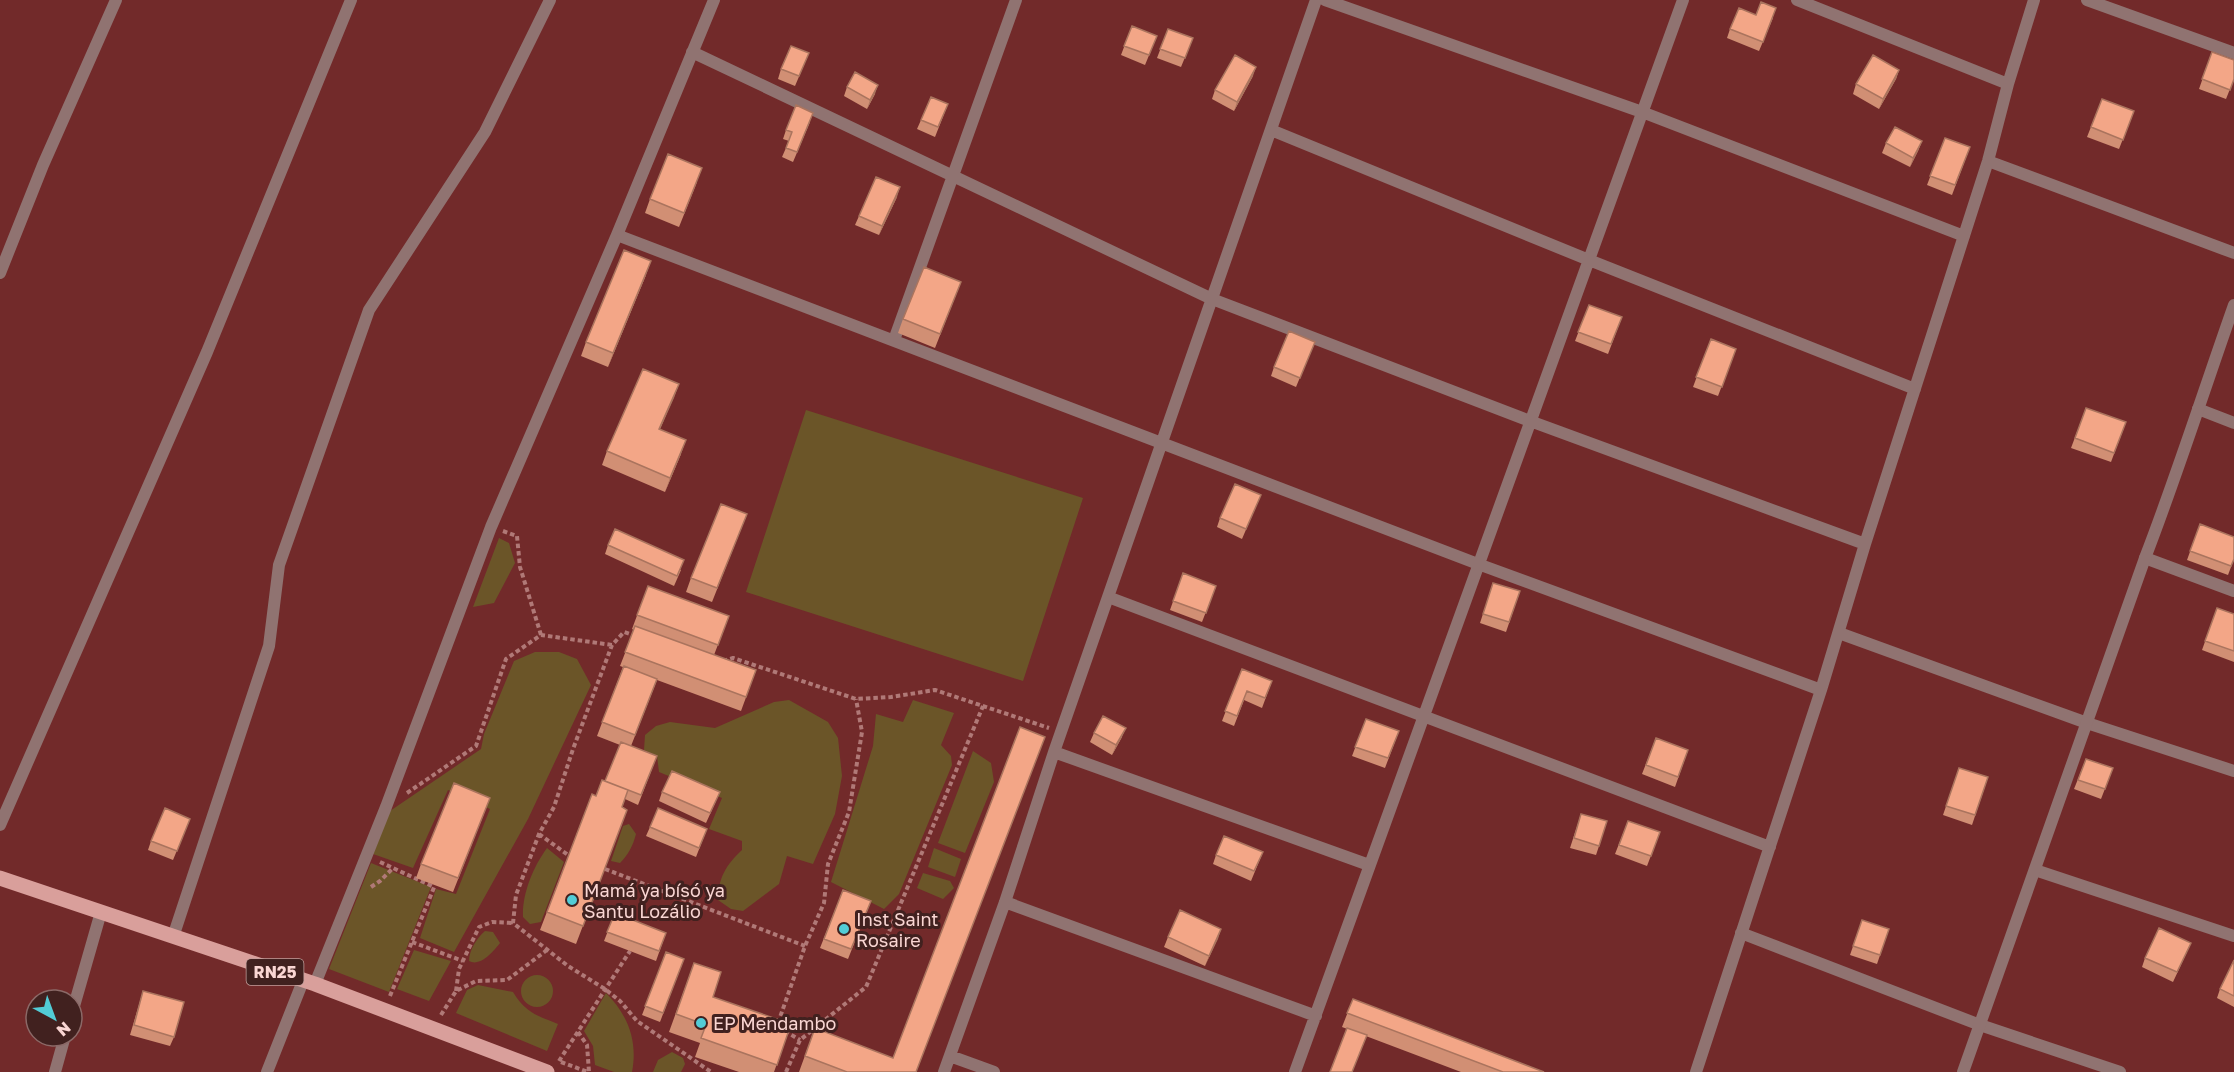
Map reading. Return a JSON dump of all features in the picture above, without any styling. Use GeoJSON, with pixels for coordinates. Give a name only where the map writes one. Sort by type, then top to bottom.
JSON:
{"type":"FeatureCollection","features":[{"type":"Feature","properties":{"kind":"main road","name":"RN25"},"geometry":{"type":"LineString","coordinates":[[0,878],[309,983],[547,1072]]}},
{"type":"Feature","properties":{"kind":"street"},"geometry":{"type":"LineString","coordinates":[[0,273],[43,165],[116,0]]}},
{"type":"Feature","properties":{"kind":"street"},"geometry":{"type":"LineString","coordinates":[[0,825],[207,352],[351,0]]}},
{"type":"Feature","properties":{"kind":"street"},"geometry":{"type":"LineString","coordinates":[[173,937],[269,646],[279,565],[369,310],[485,132],[549,0]]}},
{"type":"Feature","properties":{"kind":"street"},"geometry":{"type":"LineString","coordinates":[[267,1072],[366,856],[491,527],[617,235],[714,0]]}},
{"type":"Feature","properties":{"kind":"street"},"geometry":{"type":"LineString","coordinates":[[894,340],[1016,0]]}},
{"type":"Feature","properties":{"kind":"street"},"geometry":{"type":"LineString","coordinates":[[944,1072],[1005,902],[1054,752],[1316,0]]}},
{"type":"Feature","properties":{"kind":"street"},"geometry":{"type":"LineString","coordinates":[[1325,0],[1642,112],[1964,236]]}},
{"type":"Feature","properties":{"kind":"street"},"geometry":{"type":"LineString","coordinates":[[1295,1072],[1368,864],[1683,0]]}},
{"type":"Feature","properties":{"kind":"street"},"geometry":{"type":"LineString","coordinates":[[1797,0],[2008,84]]}},
{"type":"Feature","properties":{"kind":"street"},"geometry":{"type":"LineString","coordinates":[[1695,1072],[1821,690],[1865,544],[1988,161],[2008,84],[2034,0]]}},
{"type":"Feature","properties":{"kind":"street"},"geometry":{"type":"LineString","coordinates":[[2087,0],[2234,53]]}},
{"type":"Feature","properties":{"kind":"street"},"geometry":{"type":"LineString","coordinates":[[692,52],[1212,299],[1530,421],[1865,544]]}},
{"type":"Feature","properties":{"kind":"street"},"geometry":{"type":"LineString","coordinates":[[1271,130],[1589,260],[1915,389]]}},
{"type":"Feature","properties":{"kind":"street"},"geometry":{"type":"LineString","coordinates":[[1988,161],[2234,254]]}},
{"type":"Feature","properties":{"kind":"street"},"geometry":{"type":"LineString","coordinates":[[617,235],[1478,564],[1821,690]]}},
{"type":"Feature","properties":{"kind":"street"},"geometry":{"type":"LineString","coordinates":[[1963,1072],[2145,558],[2177,474],[2234,305]]}},
{"type":"Feature","properties":{"kind":"street"},"geometry":{"type":"LineString","coordinates":[[2198,409],[2234,423]]}},
{"type":"Feature","properties":{"kind":"street"},"geometry":{"type":"LineString","coordinates":[[2145,558],[2234,591]]}},
{"type":"Feature","properties":{"kind":"street"},"geometry":{"type":"LineString","coordinates":[[1108,597],[1770,847]]}},
{"type":"Feature","properties":{"kind":"street"},"geometry":{"type":"LineString","coordinates":[[1839,633],[2087,723],[2234,771]]}},
{"type":"Feature","properties":{"kind":"street"},"geometry":{"type":"LineString","coordinates":[[1054,752],[1368,864]]}},
{"type":"Feature","properties":{"kind":"street"},"geometry":{"type":"LineString","coordinates":[[2035,870],[2234,936]]}},
{"type":"Feature","properties":{"kind":"street"},"geometry":{"type":"LineString","coordinates":[[1005,902],[1316,1016]]}},
{"type":"Feature","properties":{"kind":"street"},"geometry":{"type":"LineString","coordinates":[[79,988],[101,912]]}},
{"type":"Feature","properties":{"kind":"street"},"geometry":{"type":"LineString","coordinates":[[1741,933],[1980,1025],[2120,1072]]}},
{"type":"Feature","properties":{"kind":"street"},"geometry":{"type":"LineString","coordinates":[[55,1072],[62,1048]]}},
{"type":"Feature","properties":{"kind":"street"},"geometry":{"type":"LineString","coordinates":[[950,1056],[994,1072]]}},
{"type":"Feature","properties":{"kind":"path"},"geometry":{"type":"LineString","coordinates":[[491,527],[517,537],[520,567],[541,634]]}},
{"type":"Feature","properties":{"kind":"path"},"geometry":{"type":"LineString","coordinates":[[513,923],[516,895],[539,834],[554,807],[612,645],[624,632],[645,639]]}},
{"type":"Feature","properties":{"kind":"path"},"geometry":{"type":"LineString","coordinates":[[386,807],[438,774],[476,746],[506,659],[541,634],[612,645]]}},
{"type":"Feature","properties":{"kind":"path"},"geometry":{"type":"LineString","coordinates":[[716,663],[733,658],[856,699],[891,697],[935,690],[1061,732]]}},
{"type":"Feature","properties":{"kind":"path"},"geometry":{"type":"LineString","coordinates":[[800,1040],[776,1027],[805,946],[824,903],[828,864],[849,812],[862,732],[856,699]]}},
{"type":"Feature","properties":{"kind":"path"},"geometry":{"type":"LineString","coordinates":[[786,1072],[800,1040],[866,987],[983,706]]}},
{"type":"Feature","properties":{"kind":"path"},"geometry":{"type":"LineString","coordinates":[[539,834],[568,855]]}},
{"type":"Feature","properties":{"kind":"path"},"geometry":{"type":"LineString","coordinates":[[366,856],[434,886],[389,998]]}},
{"type":"Feature","properties":{"kind":"path"},"geometry":{"type":"LineString","coordinates":[[605,869],[805,946]]}},
{"type":"Feature","properties":{"kind":"path"},"geometry":{"type":"LineString","coordinates":[[440,1017],[456,991],[459,969],[479,927],[492,922],[513,923],[568,966],[605,989],[620,1001],[637,1021],[711,1072]]}},
{"type":"Feature","properties":{"kind":"path"},"geometry":{"type":"LineString","coordinates":[[412,942],[463,961]]}},
{"type":"Feature","properties":{"kind":"path"},"geometry":{"type":"LineString","coordinates":[[456,991],[476,981],[507,980],[547,950]]}},
{"type":"Feature","properties":{"kind":"path"},"geometry":{"type":"LineString","coordinates":[[559,1062],[630,951]]}},
{"type":"Feature","properties":{"kind":"path"},"geometry":{"type":"LineString","coordinates":[[578,1032],[587,1045],[589,1072]]}},
{"type":"Feature","properties":{"kind":"shaded area"},"geometry":{"type":"Polygon","coordinates":[[[806,410],[1083,498],[1023,681],[746,592],[806,410]]]}},
{"type":"Feature","properties":{"kind":"shaded area"},"geometry":{"type":"Polygon","coordinates":[[[499,538],[509,543],[515,563],[494,603],[473,607],[499,538]]]}},
{"type":"Feature","properties":{"kind":"shaded area"},"geometry":{"type":"Polygon","coordinates":[[[535,652],[559,652],[577,659],[591,685],[528,819],[454,952],[420,938],[436,889],[456,894],[490,809],[448,790],[413,868],[373,854],[390,811],[481,749],[484,734],[514,661],[535,652]]]}},
{"type":"Feature","properties":{"kind":"shaded area"},"geometry":{"type":"Polygon","coordinates":[[[789,700],[828,722],[838,738],[842,776],[835,814],[813,864],[787,856],[779,884],[743,911],[731,909],[718,900],[721,878],[727,867],[742,850],[742,841],[709,829],[722,798],[659,772],[657,756],[644,750],[645,735],[656,726],[670,722],[715,728],[774,702],[789,700]]]}},
{"type":"Feature","properties":{"kind":"shaded area"},"geometry":{"type":"Polygon","coordinates":[[[913,700],[954,713],[941,745],[951,756],[952,765],[899,894],[884,909],[831,882],[873,746],[876,714],[903,722],[913,700]]]}},
{"type":"Feature","properties":{"kind":"shaded area"},"geometry":{"type":"Polygon","coordinates":[[[973,751],[991,763],[994,782],[965,853],[938,843],[973,751]]]}},
{"type":"Feature","properties":{"kind":"shaded area"},"geometry":{"type":"Polygon","coordinates":[[[629,824],[636,834],[632,846],[620,863],[611,861],[623,826],[629,824]]]}},
{"type":"Feature","properties":{"kind":"shaded area"},"geometry":{"type":"Polygon","coordinates":[[[547,848],[564,862],[541,922],[530,924],[523,917],[526,890],[547,848]]]}},
{"type":"Feature","properties":{"kind":"shaded area"},"geometry":{"type":"Polygon","coordinates":[[[934,848],[961,859],[955,877],[928,867],[934,848]]]}},
{"type":"Feature","properties":{"kind":"shaded area"},"geometry":{"type":"Polygon","coordinates":[[[371,863],[431,887],[389,992],[329,969],[371,863]]]}},
{"type":"Feature","properties":{"kind":"shaded area"},"geometry":{"type":"Polygon","coordinates":[[[923,873],[950,881],[954,888],[943,899],[917,888],[923,873]]]}},
{"type":"Feature","properties":{"kind":"shaded area"},"geometry":{"type":"Polygon","coordinates":[[[485,931],[493,932],[500,943],[482,960],[469,961],[474,944],[485,931]]]}},
{"type":"Feature","properties":{"kind":"shaded area"},"geometry":{"type":"Polygon","coordinates":[[[414,950],[451,961],[429,1001],[397,989],[414,950]]]}},
{"type":"Feature","properties":{"kind":"shaded area"},"geometry":{"type":"Polygon","coordinates":[[[537,975],[548,980],[553,991],[548,1002],[537,1007],[526,1002],[521,991],[526,980],[537,975]]]}},
{"type":"Feature","properties":{"kind":"shaded area"},"geometry":{"type":"Polygon","coordinates":[[[478,985],[513,992],[527,1009],[558,1024],[547,1051],[456,1013],[467,990],[478,985]]]}},
{"type":"Feature","properties":{"kind":"shaded area"},"geometry":{"type":"Polygon","coordinates":[[[606,993],[620,1010],[630,1029],[634,1050],[632,1072],[614,1072],[595,1065],[593,1046],[584,1031],[606,993]]]}},
{"type":"Feature","properties":{"kind":"shaded area"},"geometry":{"type":"Polygon","coordinates":[[[672,1052],[683,1058],[685,1064],[681,1072],[653,1072],[658,1060],[672,1052]]]}},
{"type":"Feature","properties":{"kind":"building"},"geometry":{"type":"Polygon","coordinates":[[[1761,2],[1776,8],[1763,42],[1730,29],[1739,8],[1756,15],[1761,2]]]}},
{"type":"Feature","properties":{"kind":"building"},"geometry":{"type":"Polygon","coordinates":[[[1132,26],[1157,36],[1149,55],[1124,46],[1132,26]]]}},
{"type":"Feature","properties":{"kind":"building"},"geometry":{"type":"Polygon","coordinates":[[[1168,29],[1193,38],[1185,58],[1160,49],[1168,29]]]}},
{"type":"Feature","properties":{"kind":"building"},"geometry":{"type":"Polygon","coordinates":[[[791,46],[809,53],[799,76],[781,69],[791,46]]]}},
{"type":"Feature","properties":{"kind":"building"},"geometry":{"type":"Polygon","coordinates":[[[2212,52],[2234,60],[2234,79],[2230,90],[2202,79],[2212,52]]]}},
{"type":"Feature","properties":{"kind":"building"},"geometry":{"type":"Polygon","coordinates":[[[1235,55],[1256,67],[1237,102],[1215,90],[1235,55]]]}},
{"type":"Feature","properties":{"kind":"building"},"geometry":{"type":"Polygon","coordinates":[[[1873,55],[1899,70],[1883,99],[1856,84],[1873,55]]]}},
{"type":"Feature","properties":{"kind":"building"},"geometry":{"type":"Polygon","coordinates":[[[855,72],[878,85],[870,100],[847,87],[855,72]]]}},
{"type":"Feature","properties":{"kind":"building"},"geometry":{"type":"Polygon","coordinates":[[[931,97],[948,104],[938,127],[921,120],[931,97]]]}},
{"type":"Feature","properties":{"kind":"building"},"geometry":{"type":"Polygon","coordinates":[[[2102,99],[2134,111],[2123,140],[2091,127],[2102,99]]]}},
{"type":"Feature","properties":{"kind":"building"},"geometry":{"type":"Polygon","coordinates":[[[796,105],[813,113],[797,152],[786,148],[792,132],[786,130],[796,105]]]}},
{"type":"Feature","properties":{"kind":"building"},"geometry":{"type":"Polygon","coordinates":[[[1895,127],[1922,141],[1913,158],[1886,143],[1895,127]]]}},
{"type":"Feature","properties":{"kind":"building"},"geometry":{"type":"Polygon","coordinates":[[[1945,138],[1970,147],[1955,185],[1930,176],[1945,138]]]}},
{"type":"Feature","properties":{"kind":"building"},"geometry":{"type":"Polygon","coordinates":[[[668,154],[702,168],[684,213],[650,199],[668,154]]]}},
{"type":"Feature","properties":{"kind":"building"},"geometry":{"type":"Polygon","coordinates":[[[876,177],[900,187],[882,226],[859,216],[876,177]]]}},
{"type":"Feature","properties":{"kind":"building"},"geometry":{"type":"Polygon","coordinates":[[[624,250],[651,261],[613,353],[586,342],[624,250]]]}},
{"type":"Feature","properties":{"kind":"building"},"geometry":{"type":"Polygon","coordinates":[[[924,267],[961,282],[940,334],[903,319],[924,267]]]}},
{"type":"Feature","properties":{"kind":"building"},"geometry":{"type":"Polygon","coordinates":[[[1589,305],[1622,317],[1611,344],[1578,332],[1589,305]]]}},
{"type":"Feature","properties":{"kind":"building"},"geometry":{"type":"Polygon","coordinates":[[[1289,331],[1315,342],[1300,378],[1274,367],[1289,331]]]}},
{"type":"Feature","properties":{"kind":"building"},"geometry":{"type":"Polygon","coordinates":[[[1711,339],[1736,349],[1722,387],[1696,377],[1711,339]]]}},
{"type":"Feature","properties":{"kind":"building"},"geometry":{"type":"Polygon","coordinates":[[[643,369],[679,384],[659,429],[686,440],[670,478],[607,451],[643,369]]]}},
{"type":"Feature","properties":{"kind":"building"},"geometry":{"type":"Polygon","coordinates":[[[2086,408],[2126,422],[2114,453],[2075,438],[2086,408]]]}},
{"type":"Feature","properties":{"kind":"building"},"geometry":{"type":"Polygon","coordinates":[[[1235,484],[1261,495],[1246,529],[1220,518],[1235,484]]]}},
{"type":"Feature","properties":{"kind":"building"},"geometry":{"type":"Polygon","coordinates":[[[721,504],[747,514],[717,588],[691,578],[721,504]]]}},
{"type":"Feature","properties":{"kind":"building"},"geometry":{"type":"Polygon","coordinates":[[[2200,524],[2234,537],[2234,559],[2231,566],[2190,551],[2200,524]]]}},
{"type":"Feature","properties":{"kind":"building"},"geometry":{"type":"Polygon","coordinates":[[[615,529],[684,560],[677,576],[608,545],[615,529]]]}},
{"type":"Feature","properties":{"kind":"building"},"geometry":{"type":"Polygon","coordinates":[[[1183,573],[1216,586],[1206,613],[1173,601],[1183,573]]]}},
{"type":"Feature","properties":{"kind":"building"},"geometry":{"type":"Polygon","coordinates":[[[1493,583],[1520,591],[1509,622],[1483,614],[1493,583]]]}},
{"type":"Feature","properties":{"kind":"building"},"geometry":{"type":"Polygon","coordinates":[[[648,586],[729,616],[718,645],[637,615],[648,586]]]}},
{"type":"Feature","properties":{"kind":"building"},"geometry":{"type":"Polygon","coordinates":[[[2217,608],[2234,614],[2234,651],[2205,641],[2217,608]]]}},
{"type":"Feature","properties":{"kind":"building"},"geometry":{"type":"Polygon","coordinates":[[[635,626],[756,670],[746,697],[625,652],[635,626]]]}},
{"type":"Feature","properties":{"kind":"building"},"geometry":{"type":"Polygon","coordinates":[[[624,666],[657,679],[635,735],[602,722],[624,666]]]}},
{"type":"Feature","properties":{"kind":"building"},"geometry":{"type":"Polygon","coordinates":[[[1242,669],[1272,681],[1265,698],[1247,691],[1237,716],[1225,711],[1242,669]]]}},
{"type":"Feature","properties":{"kind":"building"},"geometry":{"type":"Polygon","coordinates":[[[1103,716],[1126,728],[1116,745],[1094,733],[1103,716]]]}},
{"type":"Feature","properties":{"kind":"building"},"geometry":{"type":"Polygon","coordinates":[[[1366,719],[1399,731],[1388,758],[1355,747],[1366,719]]]}},
{"type":"Feature","properties":{"kind":"building"},"geometry":{"type":"Polygon","coordinates":[[[1020,727],[1045,737],[916,1072],[847,1072],[805,1056],[815,1028],[893,1058],[1020,727]]]}},
{"type":"Feature","properties":{"kind":"building"},"geometry":{"type":"Polygon","coordinates":[[[1656,738],[1688,750],[1678,777],[1646,765],[1656,738]]]}},
{"type":"Feature","properties":{"kind":"building"},"geometry":{"type":"Polygon","coordinates":[[[621,742],[657,756],[641,795],[605,781],[621,742]]]}},
{"type":"Feature","properties":{"kind":"building"},"geometry":{"type":"Polygon","coordinates":[[[2086,759],[2113,768],[2105,789],[2078,780],[2086,759]]]}},
{"type":"Feature","properties":{"kind":"building"},"geometry":{"type":"Polygon","coordinates":[[[1959,768],[1988,777],[1975,815],[1946,806],[1959,768]]]}},
{"type":"Feature","properties":{"kind":"building"},"geometry":{"type":"Polygon","coordinates":[[[672,771],[720,792],[710,813],[662,792],[672,771]]]}},
{"type":"Feature","properties":{"kind":"building","name":"Mamá ya bísó ya Santu Lozálio"},"geometry":{"type":"Polygon","coordinates":[[[602,780],[628,790],[622,807],[627,810],[583,926],[547,912],[592,794],[596,796],[602,780]]]}},
{"type":"Feature","properties":{"kind":"building"},"geometry":{"type":"Polygon","coordinates":[[[454,783],[490,798],[458,878],[421,864],[454,783]]]}},
{"type":"Feature","properties":{"kind":"building"},"geometry":{"type":"Polygon","coordinates":[[[165,808],[190,819],[177,851],[151,841],[165,808]]]}},
{"type":"Feature","properties":{"kind":"building"},"geometry":{"type":"Polygon","coordinates":[[[658,808],[707,829],[699,848],[650,827],[658,808]]]}},
{"type":"Feature","properties":{"kind":"building"},"geometry":{"type":"Polygon","coordinates":[[[1581,814],[1607,821],[1599,846],[1574,838],[1581,814]]]}},
{"type":"Feature","properties":{"kind":"building"},"geometry":{"type":"Polygon","coordinates":[[[1628,821],[1660,832],[1651,856],[1619,845],[1628,821]]]}},
{"type":"Feature","properties":{"kind":"building"},"geometry":{"type":"Polygon","coordinates":[[[1224,836],[1263,852],[1254,871],[1216,855],[1224,836]]]}},
{"type":"Feature","properties":{"kind":"building","name":"Inst Saint Rosaire"},"geometry":{"type":"Polygon","coordinates":[[[843,890],[871,901],[851,949],[824,939],[843,890]]]}},
{"type":"Feature","properties":{"kind":"building"},"geometry":{"type":"Polygon","coordinates":[[[1180,910],[1221,929],[1209,956],[1168,937],[1180,910]]]}},
{"type":"Feature","properties":{"kind":"building"},"geometry":{"type":"Polygon","coordinates":[[[615,913],[666,933],[659,951],[607,932],[615,913]]]}},
{"type":"Feature","properties":{"kind":"building"},"geometry":{"type":"Polygon","coordinates":[[[1862,920],[1889,929],[1880,955],[1853,946],[1862,920]]]}},
{"type":"Feature","properties":{"kind":"building"},"geometry":{"type":"Polygon","coordinates":[[[2159,928],[2191,943],[2177,972],[2145,958],[2159,928]]]}},
{"type":"Feature","properties":{"kind":"building"},"geometry":{"type":"Polygon","coordinates":[[[666,952],[684,959],[663,1013],[645,1006],[666,952]]]}},
{"type":"Feature","properties":{"kind":"building"},"geometry":{"type":"Polygon","coordinates":[[[2234,960],[2234,996],[2220,989],[2234,960]]]}},
{"type":"Feature","properties":{"kind":"building"},"geometry":{"type":"Polygon","coordinates":[[[694,963],[721,972],[713,997],[791,1024],[777,1065],[701,1038],[706,1025],[676,1014],[694,963]]]}},
{"type":"Feature","properties":{"kind":"building"},"geometry":{"type":"Polygon","coordinates":[[[143,991],[184,1002],[174,1037],[134,1025],[143,991]]]}},
{"type":"Feature","properties":{"kind":"building"},"geometry":{"type":"Polygon","coordinates":[[[1353,999],[1544,1072],[1503,1072],[1347,1013],[1353,999]]]}},
{"type":"Feature","properties":{"kind":"building"},"geometry":{"type":"Polygon","coordinates":[[[1347,1028],[1367,1035],[1352,1072],[1330,1072],[1347,1028]]]}},
{"type":"Feature","properties":{"kind":"place","name":"Mamá ya bísó ya Santu Lozálio"},"geometry":{"type":"Point","coordinates":[572,900]}},
{"type":"Feature","properties":{"kind":"place","name":"Inst Saint Rosaire"},"geometry":{"type":"Point","coordinates":[844,929]}},
{"type":"Feature","properties":{"kind":"place","name":"EP Mendambo"},"geometry":{"type":"Point","coordinates":[701,1023]}}]}
